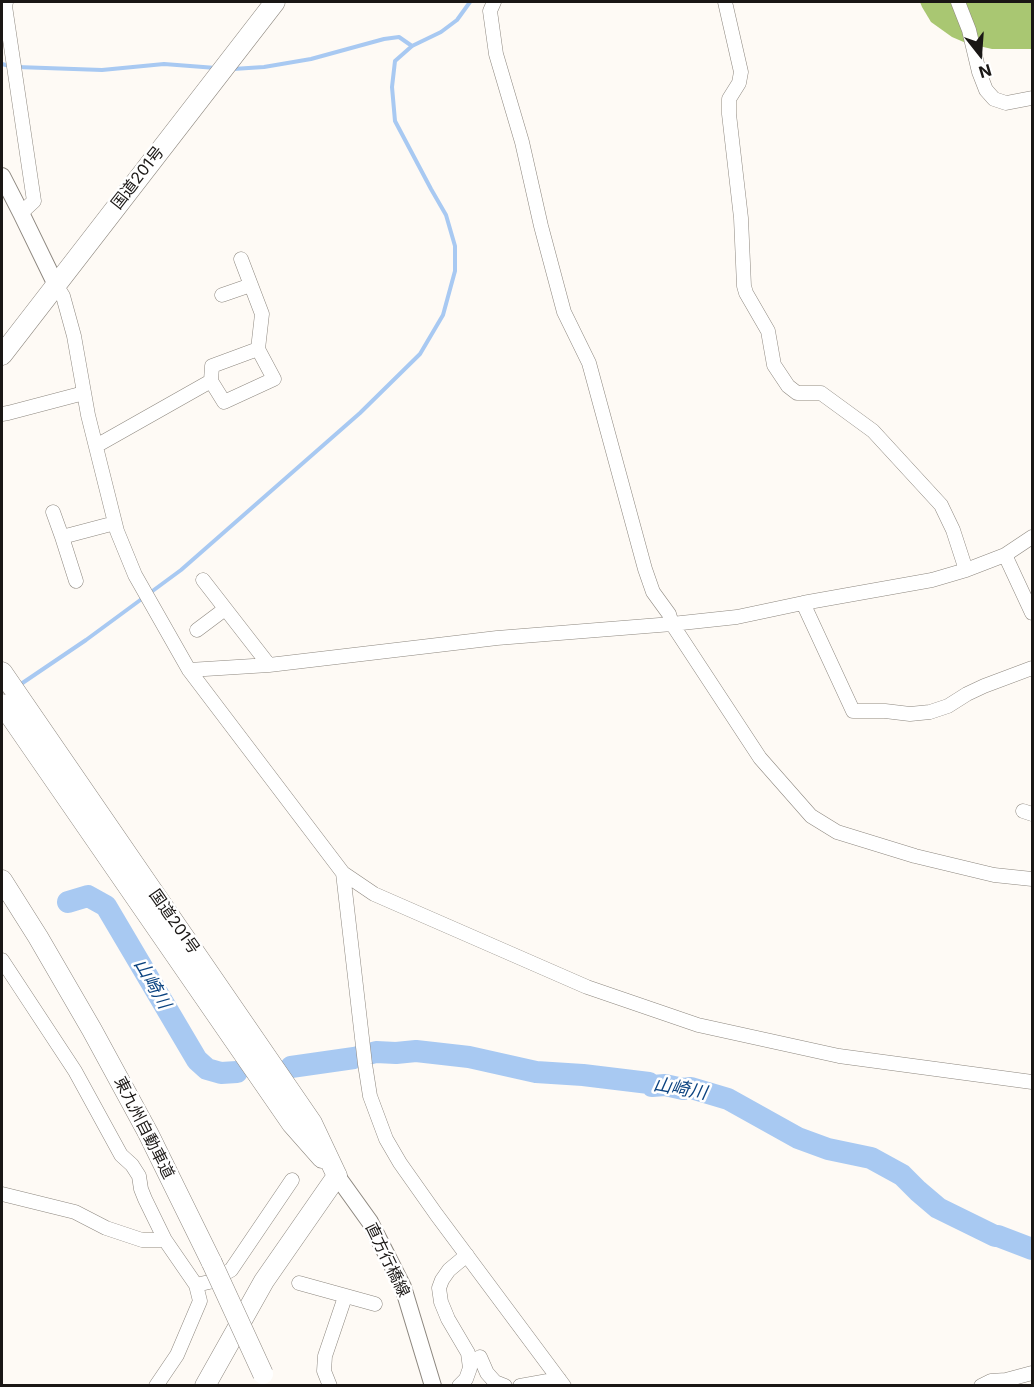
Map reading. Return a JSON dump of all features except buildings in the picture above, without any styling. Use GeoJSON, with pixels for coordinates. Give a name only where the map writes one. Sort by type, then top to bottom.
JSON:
{"type":"FeatureCollection","features":[{"type":"Feature","properties":{"kind":"highway","name":"国道201号"},"geometry":{"type":"LineString","coordinates":[[2,355],[275,2]]}},
{"type":"Feature","properties":{"kind":"highway","name":"国道201号"},"geometry":{"type":"LineString","coordinates":[[4,676],[10,706],[292,1124],[337,1176]]}},
{"type":"Feature","properties":{"kind":"highway","name":"東九州自動車道"},"geometry":{"type":"LineString","coordinates":[[2,880],[92,1030],[148,1133],[212,1263],[265,1380]]}},
{"type":"Feature","properties":{"kind":"highway"},"geometry":{"type":"LineString","coordinates":[[205,1386],[264,1281],[337,1176]]}},
{"type":"Feature","properties":{"kind":"main road"},"geometry":{"type":"LineString","coordinates":[[2,176],[56,285]]}},
{"type":"Feature","properties":{"kind":"main road","name":"直方行橋線"},"geometry":{"type":"LineString","coordinates":[[337,1176],[370,1222],[403,1287],[433,1386]]}},
{"type":"Feature","properties":{"kind":"street"},"geometry":{"type":"LineString","coordinates":[[6,2],[34,201],[21,213]]}},
{"type":"Feature","properties":{"kind":"street"},"geometry":{"type":"LineString","coordinates":[[494,2],[490,11],[496,54],[522,142],[564,312],[589,363],[645,569],[653,592],[669,614],[672,624],[760,758],[811,816],[837,832],[915,856],[994,875],[1032,879]]}},
{"type":"Feature","properties":{"kind":"street"},"geometry":{"type":"LineString","coordinates":[[725,2],[741,72],[739,83],[729,99],[729,114],[741,218],[744,286],[768,331],[774,365],[788,386],[797,393],[821,393],[873,431],[941,505],[953,530],[966,570]]}},
{"type":"Feature","properties":{"kind":"street"},"geometry":{"type":"LineString","coordinates":[[958,2],[969,30],[979,72],[986,90],[994,99],[1006,103],[1032,98]]}},
{"type":"Feature","properties":{"kind":"street"},"geometry":{"type":"LineString","coordinates":[[241,259],[262,314],[258,349],[274,379],[224,402],[211,381],[212,366],[258,349]]}},
{"type":"Feature","properties":{"kind":"street"},"geometry":{"type":"LineString","coordinates":[[56,285],[63,296],[74,336],[88,415],[115,523],[135,575],[189,670],[343,873],[374,894],[587,987],[698,1025],[839,1056],[1032,1082]]}},
{"type":"Feature","properties":{"kind":"street"},"geometry":{"type":"LineString","coordinates":[[222,295],[250,285]]}},
{"type":"Feature","properties":{"kind":"street"},"geometry":{"type":"LineString","coordinates":[[96,446],[211,381]]}},
{"type":"Feature","properties":{"kind":"street"},"geometry":{"type":"LineString","coordinates":[[2,414],[84,393]]}},
{"type":"Feature","properties":{"kind":"street"},"geometry":{"type":"LineString","coordinates":[[53,512],[76,581]]}},
{"type":"Feature","properties":{"kind":"street"},"geometry":{"type":"LineString","coordinates":[[62,537],[115,523]]}},
{"type":"Feature","properties":{"kind":"street"},"geometry":{"type":"LineString","coordinates":[[189,670],[268,664],[497,638],[737,617],[932,580],[1005,555],[1032,537]]}},
{"type":"Feature","properties":{"kind":"street"},"geometry":{"type":"LineString","coordinates":[[1005,555],[1032,613]]}},
{"type":"Feature","properties":{"kind":"street"},"geometry":{"type":"LineString","coordinates":[[203,580],[268,664]]}},
{"type":"Feature","properties":{"kind":"street"},"geometry":{"type":"LineString","coordinates":[[803,603],[853,711],[910,714],[930,712],[948,706],[984,686],[1032,668]]}},
{"type":"Feature","properties":{"kind":"street"},"geometry":{"type":"LineString","coordinates":[[197,630],[225,609]]}},
{"type":"Feature","properties":{"kind":"street"},"geometry":{"type":"LineString","coordinates":[[343,873],[364,1064],[378,1122],[400,1163],[561,1382]]}},
{"type":"Feature","properties":{"kind":"street"},"geometry":{"type":"LineString","coordinates":[[2,960],[75,1071],[121,1155],[132,1165],[139,1176],[141,1189],[165,1240],[196,1285],[200,1300],[177,1355],[156,1386]]}},
{"type":"Feature","properties":{"kind":"street"},"geometry":{"type":"LineString","coordinates":[[196,1285],[209,1282],[231,1270],[292,1180]]}},
{"type":"Feature","properties":{"kind":"street"},"geometry":{"type":"LineString","coordinates":[[2,1194],[75,1212],[106,1228],[142,1240],[165,1240]]}},
{"type":"Feature","properties":{"kind":"street"},"geometry":{"type":"LineString","coordinates":[[459,1386],[471,1368],[468,1353],[448,1319],[441,1302],[439,1288],[449,1270],[467,1255]]}},
{"type":"Feature","properties":{"kind":"street"},"geometry":{"type":"LineString","coordinates":[[298,1283],[375,1304]]}},
{"type":"Feature","properties":{"kind":"street"},"geometry":{"type":"LineString","coordinates":[[330,1386],[324,1371],[325,1356],[345,1297]]}},
{"type":"Feature","properties":{"kind":"street"},"geometry":{"type":"LineString","coordinates":[[480,1357],[487,1373],[495,1382],[505,1386]]}},
{"type":"Feature","properties":{"kind":"street"},"geometry":{"type":"LineString","coordinates":[[981,1386],[991,1381],[1006,1380],[1032,1372]]}},
{"type":"Feature","properties":{"kind":"street"},"geometry":{"type":"LineString","coordinates":[[520,1386],[561,1382]]}},
{"type":"Feature","properties":{"kind":"green space"},"geometry":{"type":"Polygon","coordinates":[[[920,2],[1032,2],[1032,49],[992,49],[966,43],[952,37],[931,22],[920,2]]]}},
{"type":"Feature","properties":{"kind":"waterway"},"geometry":{"type":"LineString","coordinates":[[18,686],[86,640],[181,570],[360,413],[420,354],[443,315],[455,271],[455,246],[446,215],[395,121],[392,87],[395,61],[412,46],[441,32],[457,20],[470,2]]}},
{"type":"Feature","properties":{"kind":"waterway"},"geometry":{"type":"LineString","coordinates":[[233,69],[264,67],[311,59],[399,37],[412,46]]}},
{"type":"Feature","properties":{"kind":"waterway"},"geometry":{"type":"LineString","coordinates":[[2,64],[10,66]]}},
{"type":"Feature","properties":{"kind":"waterway"},"geometry":{"type":"LineString","coordinates":[[17,67],[102,70],[164,64],[216,68]]}},
{"type":"Feature","properties":{"kind":"waterway","name":"山崎川"},"geometry":{"type":"LineString","coordinates":[[68,902],[88,896],[106,906],[197,1060],[207,1069],[221,1073],[237,1072]]}},
{"type":"Feature","properties":{"kind":"waterway","name":"山崎川"},"geometry":{"type":"LineString","coordinates":[[291,1067],[354,1058],[376,1052],[416,1051],[469,1057],[536,1072],[583,1075],[649,1083],[652,1086],[691,1088],[728,1099],[798,1138],[828,1149],[871,1158],[902,1175],[938,1208],[995,1236],[1032,1249]]}}]}
